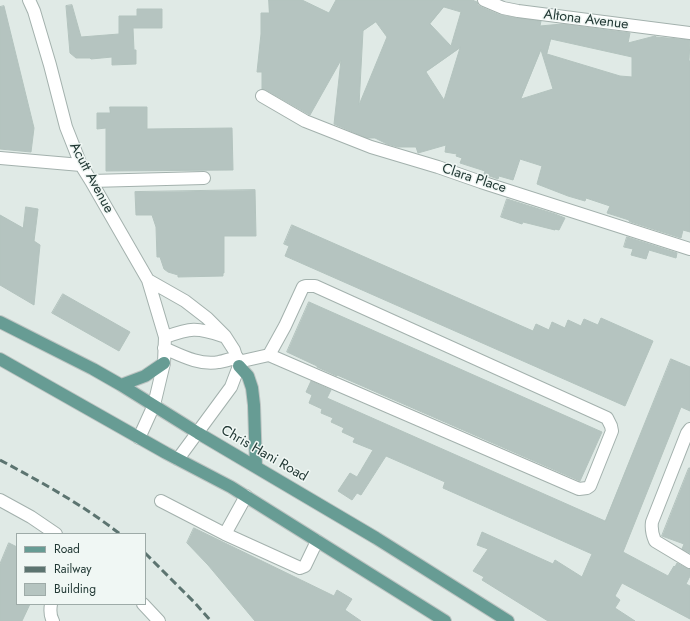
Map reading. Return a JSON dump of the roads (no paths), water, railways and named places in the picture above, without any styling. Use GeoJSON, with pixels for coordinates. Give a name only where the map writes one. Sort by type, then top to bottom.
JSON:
{"type":"FeatureCollection","features":[{"type":"Feature","properties":{"kind":"main road","name":"Chris Hani Road"},"geometry":{"type":"LineString","coordinates":[[0,322],[93,369],[121,385],[198,433],[376,538],[508,621]]}},
{"type":"Feature","properties":{"kind":"main road"},"geometry":{"type":"LineString","coordinates":[[0,359],[139,438],[231,487],[445,621]]}},
{"type":"Feature","properties":{"kind":"main road"},"geometry":{"type":"LineString","coordinates":[[238,362],[248,376],[252,388],[256,467]]}},
{"type":"Feature","properties":{"kind":"main road"},"geometry":{"type":"LineString","coordinates":[[121,385],[146,376],[164,363]]}},
{"type":"Feature","properties":{"kind":"street","name":"Acutt Avenue"},"geometry":{"type":"LineString","coordinates":[[29,0],[34,11],[50,65],[66,127],[81,165],[148,280],[164,342],[164,363],[154,405],[139,438]]}},
{"type":"Feature","properties":{"kind":"street","name":"Altona Avenue"},"geometry":{"type":"LineString","coordinates":[[484,0],[503,8],[518,11],[690,33]]}},
{"type":"Feature","properties":{"kind":"street","name":"Clara Place"},"geometry":{"type":"LineString","coordinates":[[262,96],[305,121],[371,147],[438,166],[482,182],[690,250]]}},
{"type":"Feature","properties":{"kind":"street"},"geometry":{"type":"LineString","coordinates":[[0,158],[81,165]]}},
{"type":"Feature","properties":{"kind":"street"},"geometry":{"type":"LineString","coordinates":[[91,181],[204,178]]}},
{"type":"Feature","properties":{"kind":"street","name":"Acutt Avenue"},"geometry":{"type":"LineString","coordinates":[[148,280],[185,302],[207,318],[225,336],[234,350],[238,362]]}},
{"type":"Feature","properties":{"kind":"street"},"geometry":{"type":"LineString","coordinates":[[225,336],[207,330],[184,330],[164,342],[182,356],[200,362],[238,362],[269,355],[579,490],[590,486],[612,431],[607,418],[315,286],[303,287],[285,326],[269,355]]}},
{"type":"Feature","properties":{"kind":"street"},"geometry":{"type":"LineString","coordinates":[[178,459],[231,387],[238,362]]}},
{"type":"Feature","properties":{"kind":"street"},"geometry":{"type":"LineString","coordinates":[[690,429],[687,433],[651,528],[655,541],[690,562]]}},
{"type":"Feature","properties":{"kind":"street"},"geometry":{"type":"LineString","coordinates":[[225,534],[246,496]]}},
{"type":"Feature","properties":{"kind":"street"},"geometry":{"type":"LineString","coordinates":[[0,500],[31,517],[55,533]]}},
{"type":"Feature","properties":{"kind":"street"},"geometry":{"type":"LineString","coordinates":[[161,502],[225,534],[300,568],[305,566],[317,541]]}},
{"type":"Feature","properties":{"kind":"street"},"geometry":{"type":"LineString","coordinates":[[51,605],[50,611],[53,621]]}},
{"type":"Feature","properties":{"kind":"street"},"geometry":{"type":"LineString","coordinates":[[144,605],[159,621]]}},
{"type":"Feature","properties":{"kind":"railway"},"geometry":{"type":"LineString","coordinates":[[0,460],[77,504],[119,533]]}},
{"type":"Feature","properties":{"kind":"railway"},"geometry":{"type":"LineString","coordinates":[[146,554],[211,621]]}}]}
